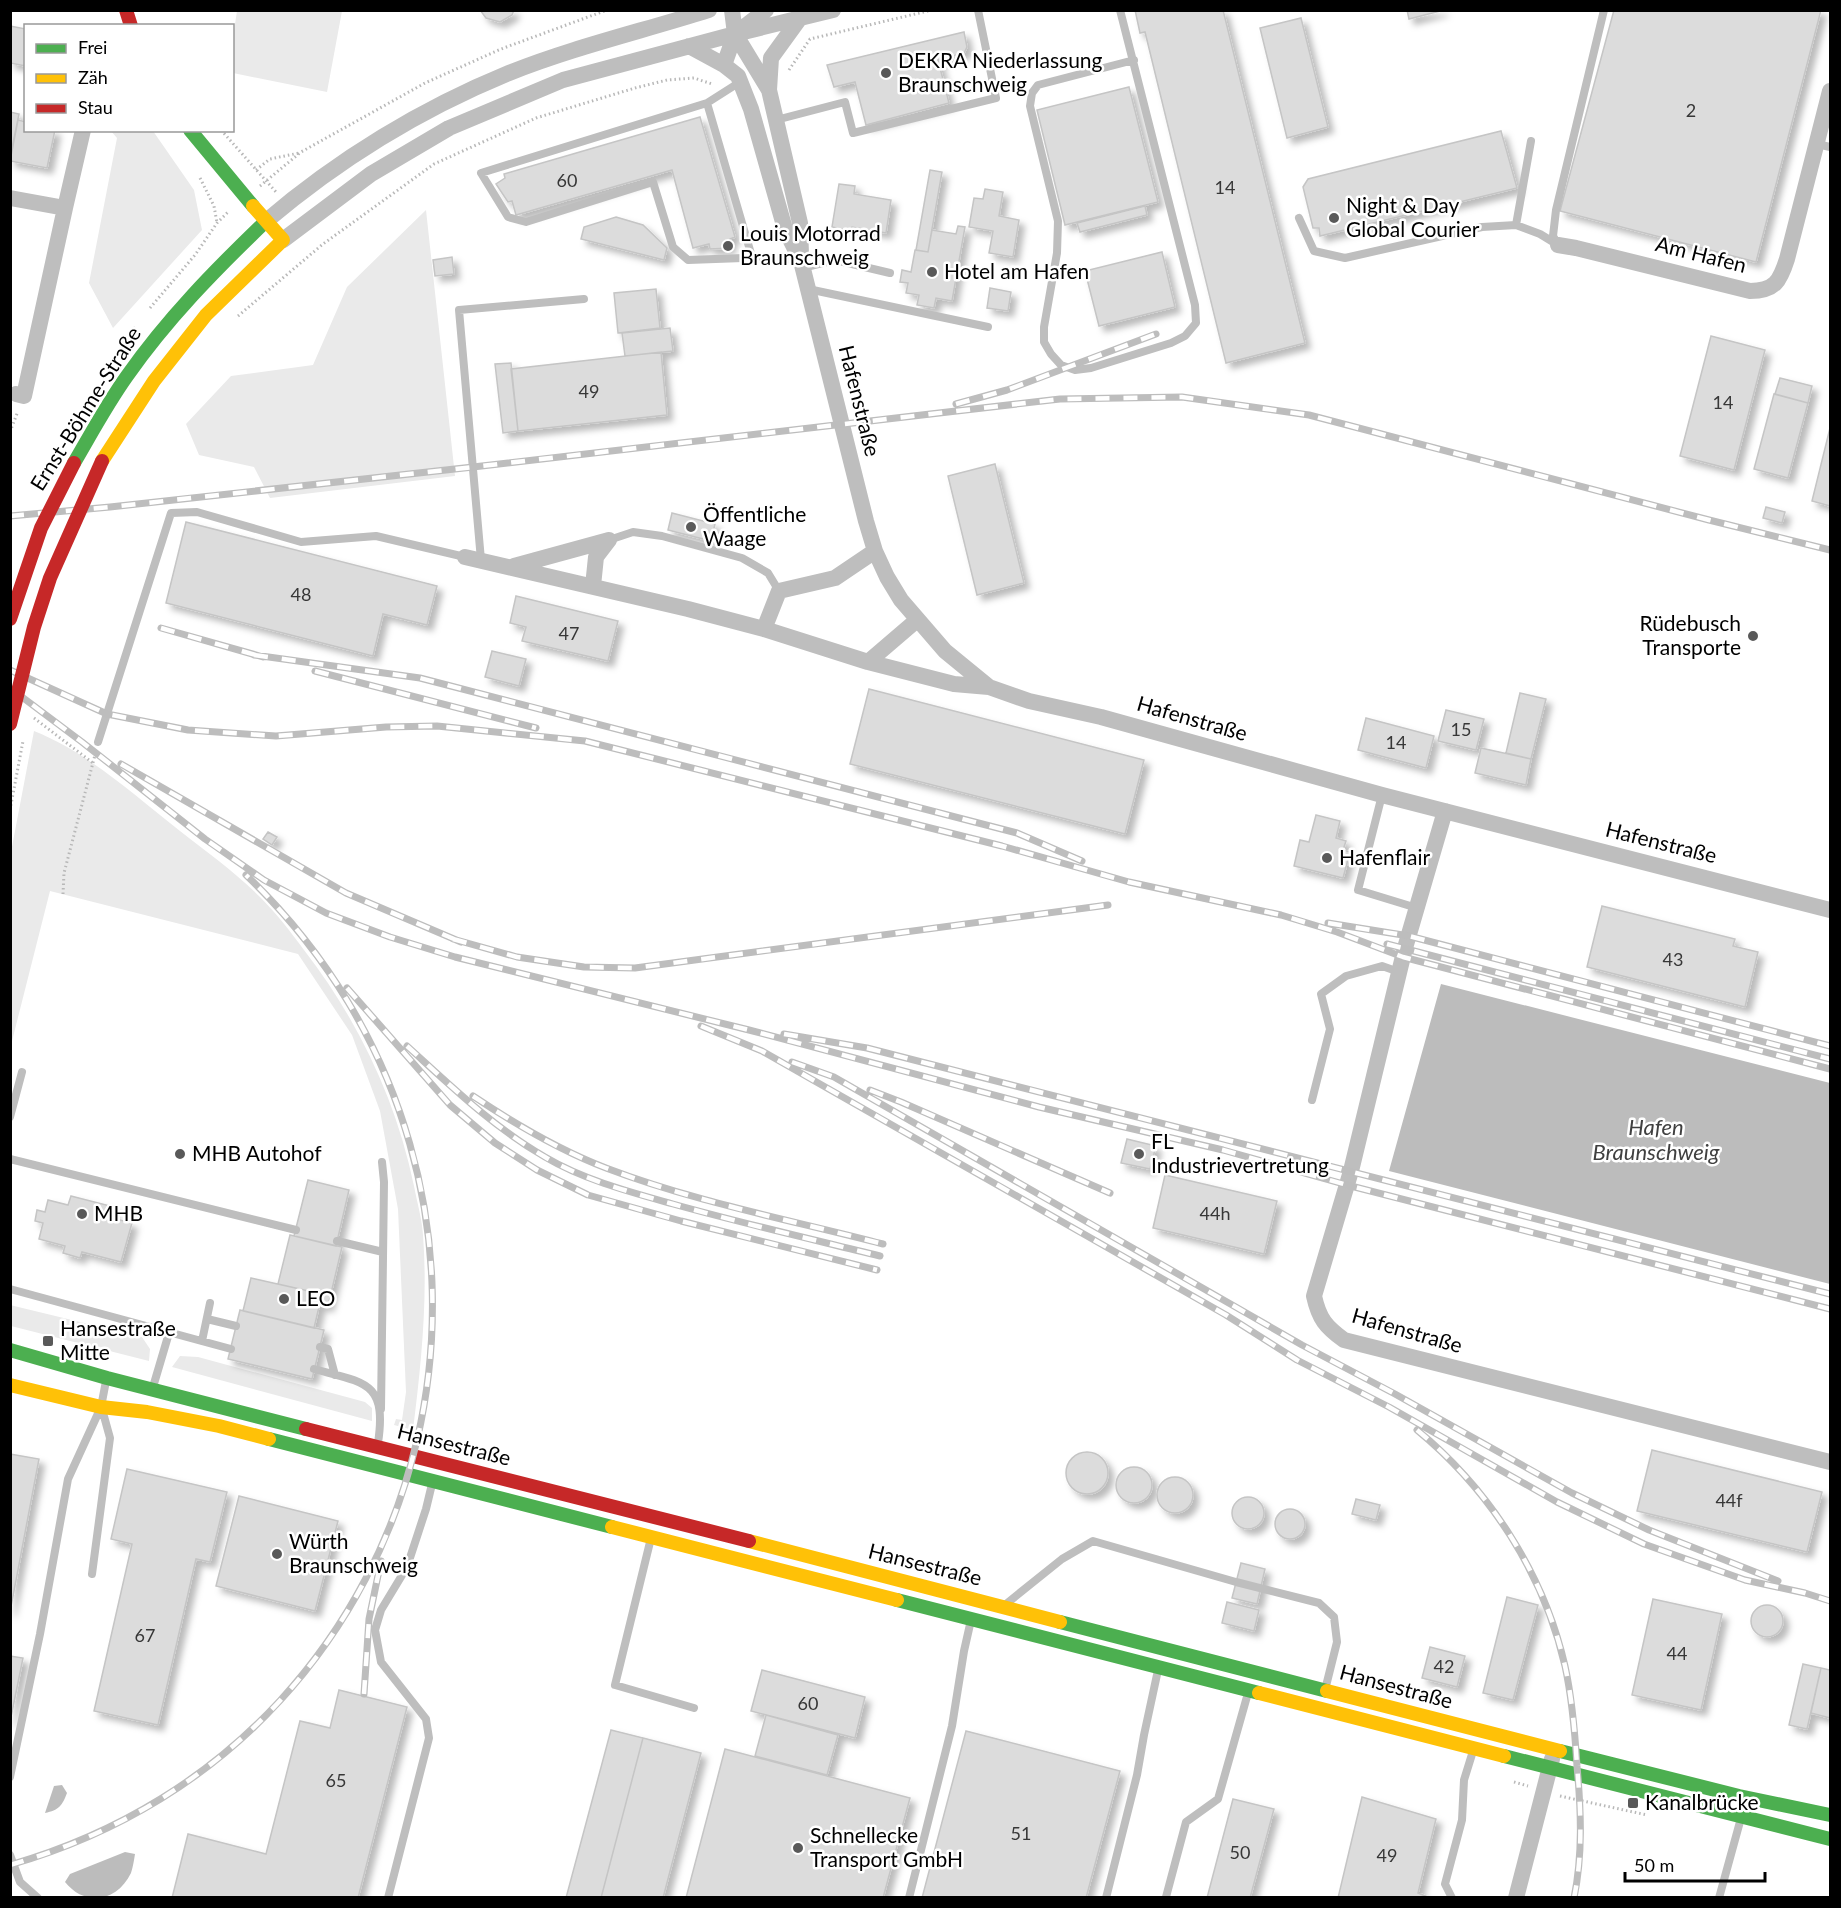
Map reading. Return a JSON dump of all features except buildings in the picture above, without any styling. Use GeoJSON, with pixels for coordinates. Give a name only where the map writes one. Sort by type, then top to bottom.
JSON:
{"type":"FeatureCollection","features":[{"type":"Feature","properties":{"kind":"main road"},"geometry":{"type":"LineString","coordinates":[[192,132],[283,240]]}},
{"type":"Feature","properties":{"kind":"main road","name":"Ernst-Böhme-Straße"},"geometry":{"type":"LineString","coordinates":[[10,619],[41,528],[74,463],[133,367],[156,336],[217,267],[266,222]]}},
{"type":"Feature","properties":{"kind":"main road","name":"Ernst-Böhme-Straße"},"geometry":{"type":"LineString","coordinates":[[10,724],[34,627],[50,578],[102,461],[154,381],[206,315],[283,240]]}},
{"type":"Feature","properties":{"kind":"main road","name":"Hansestraße"},"geometry":{"type":"LineString","coordinates":[[10,1350],[107,1378],[1553,1749],[1747,1798],[1830,1815]]}},
{"type":"Feature","properties":{"kind":"main road","name":"Hansestraße"},"geometry":{"type":"LineString","coordinates":[[10,1385],[101,1407],[147,1412],[219,1426],[433,1479],[1830,1839]]}},
{"type":"Feature","properties":{"kind":"street","name":"Ernst-Böhme-Straße"},"geometry":{"type":"LineString","coordinates":[[266,222],[340,164],[440,104],[510,73],[709,10]]}},
{"type":"Feature","properties":{"kind":"street"},"geometry":{"type":"LineString","coordinates":[[724,65],[735,33],[732,10]]}},
{"type":"Feature","properties":{"kind":"street","name":"Ernst-Böhme-Straße"},"geometry":{"type":"LineString","coordinates":[[735,33],[766,10]]}},
{"type":"Feature","properties":{"kind":"street","name":"Ernst-Böhme-Straße"},"geometry":{"type":"LineString","coordinates":[[283,240],[371,174],[449,128],[563,80],[735,33],[833,10]]}},
{"type":"Feature","properties":{"kind":"street","name":"Hafenstraße"},"geometry":{"type":"LineString","coordinates":[[800,18],[771,58],[769,83],[800,223],[802,265]]}},
{"type":"Feature","properties":{"kind":"street","name":"Hafenstraße"},"geometry":{"type":"LineString","coordinates":[[735,33],[769,83]]}},
{"type":"Feature","properties":{"kind":"street","name":"Hafenstraße"},"geometry":{"type":"LineString","coordinates":[[689,46],[724,65],[738,76],[765,154],[785,229],[802,265],[875,551],[887,577],[917,620],[945,651],[989,687]]}},
{"type":"Feature","properties":{"kind":"street","name":"Am Hafen"},"geometry":{"type":"LineString","coordinates":[[1558,245],[1750,291],[1762,291],[1773,286],[1782,276],[1824,146],[1830,91]]}},
{"type":"Feature","properties":{"kind":"street"},"geometry":{"type":"LineString","coordinates":[[16,394],[24,396],[82,132]]}},
{"type":"Feature","properties":{"kind":"street"},"geometry":{"type":"LineString","coordinates":[[10,198],[65,208]]}},
{"type":"Feature","properties":{"kind":"street"},"geometry":{"type":"LineString","coordinates":[[593,586],[597,557],[609,540]]}},
{"type":"Feature","properties":{"kind":"street","name":"Hafenstraße"},"geometry":{"type":"LineString","coordinates":[[511,567],[609,540]]}},
{"type":"Feature","properties":{"kind":"street"},"geometry":{"type":"LineString","coordinates":[[764,629],[779,591],[835,578],[875,551]]}},
{"type":"Feature","properties":{"kind":"street","name":"Hafenstraße"},"geometry":{"type":"LineString","coordinates":[[473,559],[593,586],[764,629],[868,662],[954,684],[989,687],[1029,701],[1101,717],[1382,795],[1830,910]]}},
{"type":"Feature","properties":{"kind":"street"},"geometry":{"type":"LineString","coordinates":[[868,662],[917,620]]}},
{"type":"Feature","properties":{"kind":"street","name":"Hafenstraße"},"geometry":{"type":"LineString","coordinates":[[1445,811],[1399,972],[1351,1171],[1314,1296],[1318,1313],[1329,1329],[1344,1340],[1830,1462]]}},
{"type":"Feature","properties":{"kind":"street"},"geometry":{"type":"LineString","coordinates":[[1516,1898],[1553,1749]]}},
{"type":"Feature","properties":{"kind":"lane"},"geometry":{"type":"LineString","coordinates":[[776,120],[845,102],[854,133],[996,98],[978,10]]}},
{"type":"Feature","properties":{"kind":"lane"},"geometry":{"type":"LineString","coordinates":[[1120,10],[1134,60],[1195,305],[1196,323],[1185,336],[1171,343],[1091,368],[1075,369],[1061,365],[1044,342],[1044,327],[1057,253],[1058,221],[1030,106],[1032,93],[1038,85],[1134,60]]}},
{"type":"Feature","properties":{"kind":"lane"},"geometry":{"type":"LineString","coordinates":[[1558,245],[1553,236],[1556,210],[1604,10]]}},
{"type":"Feature","properties":{"kind":"lane"},"geometry":{"type":"LineString","coordinates":[[740,82],[708,103],[481,173],[508,217],[526,222],[653,182],[673,247],[688,260],[769,257],[802,265],[835,260],[890,273]]}},
{"type":"Feature","properties":{"kind":"lane"},"geometry":{"type":"LineString","coordinates":[[708,103],[752,257]]}},
{"type":"Feature","properties":{"kind":"lane"},"geometry":{"type":"LineString","coordinates":[[1516,225],[1531,141]]}},
{"type":"Feature","properties":{"kind":"lane"},"geometry":{"type":"LineString","coordinates":[[1299,218],[1314,251],[1345,258],[1482,226],[1516,225],[1540,234],[1558,245]]}},
{"type":"Feature","properties":{"kind":"lane"},"geometry":{"type":"LineString","coordinates":[[808,289],[988,327]]}},
{"type":"Feature","properties":{"kind":"lane"},"geometry":{"type":"LineString","coordinates":[[98,742],[171,513],[197,512],[301,542],[376,536],[473,559],[459,310],[584,299]]}},
{"type":"Feature","properties":{"kind":"lane"},"geometry":{"type":"LineString","coordinates":[[609,540],[633,532],[662,536],[742,558],[768,573],[779,591]]}},
{"type":"Feature","properties":{"kind":"lane"},"geometry":{"type":"LineString","coordinates":[[1382,795],[1358,890],[1418,908]]}},
{"type":"Feature","properties":{"kind":"lane"},"geometry":{"type":"LineString","coordinates":[[1312,1100],[1330,1029],[1321,994],[1346,976],[1382,966],[1399,972]]}},
{"type":"Feature","properties":{"kind":"lane"},"geometry":{"type":"LineString","coordinates":[[10,1117],[22,1072]]}},
{"type":"Feature","properties":{"kind":"lane"},"geometry":{"type":"LineString","coordinates":[[10,1159],[296,1230]]}},
{"type":"Feature","properties":{"kind":"lane"},"geometry":{"type":"LineString","coordinates":[[377,1447],[381,1409],[384,1182],[382,1162]]}},
{"type":"Feature","properties":{"kind":"lane"},"geometry":{"type":"LineString","coordinates":[[337,1241],[383,1252]]}},
{"type":"Feature","properties":{"kind":"lane"},"geometry":{"type":"LineString","coordinates":[[10,1289],[231,1348]]}},
{"type":"Feature","properties":{"kind":"lane"},"geometry":{"type":"LineString","coordinates":[[202,1341],[210,1303]]}},
{"type":"Feature","properties":{"kind":"lane"},"geometry":{"type":"LineString","coordinates":[[207,1319],[236,1326]]}},
{"type":"Feature","properties":{"kind":"lane"},"geometry":{"type":"LineString","coordinates":[[147,1412],[169,1333]]}},
{"type":"Feature","properties":{"kind":"lane"},"geometry":{"type":"LineString","coordinates":[[320,1347],[328,1349],[335,1375]]}},
{"type":"Feature","properties":{"kind":"lane"},"geometry":{"type":"LineString","coordinates":[[314,1370],[360,1381],[376,1394],[381,1409]]}},
{"type":"Feature","properties":{"kind":"lane"},"geometry":{"type":"LineString","coordinates":[[10,1777],[12,1756],[40,1634],[68,1479],[101,1407],[107,1378]]}},
{"type":"Feature","properties":{"kind":"lane"},"geometry":{"type":"LineString","coordinates":[[92,1574],[110,1438],[101,1407]]}},
{"type":"Feature","properties":{"kind":"lane"},"geometry":{"type":"LineString","coordinates":[[388,1898],[429,1738],[426,1719],[381,1662],[375,1630],[381,1610],[407,1567],[438,1463]]}},
{"type":"Feature","properties":{"kind":"lane"},"geometry":{"type":"LineString","coordinates":[[655,1517],[615,1685],[694,1708]]}},
{"type":"Feature","properties":{"kind":"lane"},"geometry":{"type":"LineString","coordinates":[[1003,1607],[1062,1560],[1093,1541],[1319,1603],[1334,1617],[1337,1642],[1325,1690]]}},
{"type":"Feature","properties":{"kind":"lane"},"geometry":{"type":"LineString","coordinates":[[909,1898],[952,1726],[964,1651],[977,1600]]}},
{"type":"Feature","properties":{"kind":"lane"},"geometry":{"type":"LineString","coordinates":[[1106,1898],[1137,1775],[1147,1717],[1163,1648]]}},
{"type":"Feature","properties":{"kind":"lane"},"geometry":{"type":"LineString","coordinates":[[1166,1897],[1186,1822],[1218,1799],[1253,1672]]}},
{"type":"Feature","properties":{"kind":"lane"},"geometry":{"type":"LineString","coordinates":[[1452,1898],[1445,1884],[1462,1820],[1464,1780],[1479,1730]]}},
{"type":"Feature","properties":{"kind":"lane"},"geometry":{"type":"LineString","coordinates":[[1719,1898],[1747,1798]]}},
{"type":"Feature","properties":{"kind":"lane"},"geometry":{"type":"LineString","coordinates":[[10,1855],[20,1882],[38,1898]]}},
{"type":"Feature","properties":{"kind":"path"},"geometry":{"type":"LineString","coordinates":[[301,152],[425,83],[501,49],[607,10]]}},
{"type":"Feature","properties":{"kind":"path"},"geometry":{"type":"LineString","coordinates":[[769,83],[789,71],[810,39],[932,10]]}},
{"type":"Feature","properties":{"kind":"path"},"geometry":{"type":"LineString","coordinates":[[223,132],[287,204]]}},
{"type":"Feature","properties":{"kind":"path"},"geometry":{"type":"LineString","coordinates":[[207,240],[218,223]]}},
{"type":"Feature","properties":{"kind":"path"},"geometry":{"type":"LineString","coordinates":[[303,223],[323,244]]}},
{"type":"Feature","properties":{"kind":"path"},"geometry":{"type":"LineString","coordinates":[[29,714],[93,763]]}},
{"type":"Feature","properties":{"kind":"path"},"geometry":{"type":"LineString","coordinates":[[10,810],[24,735]]}},
{"type":"Feature","properties":{"kind":"path"},"geometry":{"type":"LineString","coordinates":[[63,894],[64,873],[98,742]]}},
{"type":"Feature","properties":{"kind":"shaded area"},"geometry":{"type":"Polygon","coordinates":[[[237,11],[342,11],[327,92],[234,73],[234,30],[237,11]]]}},
{"type":"Feature","properties":{"kind":"shaded area"},"geometry":{"type":"Polygon","coordinates":[[[112,132],[154,132],[194,190],[202,230],[113,328],[89,283],[117,138],[112,132]]]}},
{"type":"Feature","properties":{"kind":"shaded area"},"geometry":{"type":"Polygon","coordinates":[[[426,210],[455,476],[270,498],[254,467],[199,455],[186,424],[231,376],[313,365],[347,287],[426,210]]]}},
{"type":"Feature","properties":{"kind":"shaded area"},"geometry":{"type":"Polygon","coordinates":[[[34,731],[74,751],[110,776],[251,888],[299,943],[358,1032],[386,1092],[397,1122],[421,1217],[424,1308],[413,1430],[394,1425],[396,1419],[402,1420],[406,1392],[398,1209],[380,1111],[352,1035],[298,954],[50,891],[11,1045],[11,852],[34,731]]]}},
{"type":"Feature","properties":{"kind":"shaded area"},"geometry":{"type":"Polygon","coordinates":[[[10,1305],[142,1337],[150,1349],[149,1361],[11,1326],[10,1305]]]}},
{"type":"Feature","properties":{"kind":"shaded area"},"geometry":{"type":"Polygon","coordinates":[[[180,1356],[198,1357],[365,1402],[372,1408],[372,1421],[172,1367],[180,1356]]]}},
{"type":"Feature","properties":{"kind":"water","name":"Hafen Braunschweig"},"geometry":{"type":"Polygon","coordinates":[[[1441,984],[1830,1083],[1830,1284],[1389,1171],[1441,984]]]}},
{"type":"Feature","properties":{"kind":"water"},"geometry":{"type":"Polygon","coordinates":[[[62,1785],[67,1793],[63,1801],[57,1809],[45,1813],[54,1786],[62,1785]]]}},
{"type":"Feature","properties":{"kind":"water"},"geometry":{"type":"Polygon","coordinates":[[[125,1852],[135,1854],[131,1873],[118,1890],[109,1895],[91,1898],[73,1890],[65,1882],[70,1874],[125,1852]]]}},
{"type":"Feature","properties":{"kind":"railway"},"geometry":{"type":"LineString","coordinates":[[956,404],[1007,390],[1156,334]]}},
{"type":"Feature","properties":{"kind":"railway"},"geometry":{"type":"LineString","coordinates":[[10,516],[473,467],[1060,399],[1182,397],[1309,415],[1830,550]]}},
{"type":"Feature","properties":{"kind":"railway"},"geometry":{"type":"LineString","coordinates":[[161,628],[263,657]]}},
{"type":"Feature","properties":{"kind":"railway"},"geometry":{"type":"LineString","coordinates":[[254,655],[420,678],[1017,833],[1082,861]]}},
{"type":"Feature","properties":{"kind":"railway"},"geometry":{"type":"LineString","coordinates":[[10,670],[107,714],[188,730],[276,736],[386,727],[437,726],[585,741],[1002,846],[1129,882],[1281,915],[1337,932],[1403,957],[1830,1069]]}},
{"type":"Feature","properties":{"kind":"railway"},"geometry":{"type":"LineString","coordinates":[[315,671],[536,728]]}},
{"type":"Feature","properties":{"kind":"railway"},"geometry":{"type":"LineString","coordinates":[[10,688],[205,839],[264,880],[326,913],[390,937],[455,957],[749,1030],[1039,1107],[1223,1150],[1347,1185],[1830,1309]]}},
{"type":"Feature","properties":{"kind":"railway"},"geometry":{"type":"LineString","coordinates":[[121,764],[346,893],[461,942]]}},
{"type":"Feature","properties":{"kind":"railway"},"geometry":{"type":"LineString","coordinates":[[10,1865],[161,1799],[280,1701],[366,1578],[417,1440],[432,1292],[410,1144],[348,1002],[246,875]]}},
{"type":"Feature","properties":{"kind":"railway"},"geometry":{"type":"LineString","coordinates":[[453,939],[517,957],[584,967],[635,968],[1108,905]]}},
{"type":"Feature","properties":{"kind":"railway"},"geometry":{"type":"LineString","coordinates":[[1328,923],[1409,936],[1830,1046]]}},
{"type":"Feature","properties":{"kind":"railway"},"geometry":{"type":"LineString","coordinates":[[1387,944],[1830,1059]]}},
{"type":"Feature","properties":{"kind":"railway"},"geometry":{"type":"LineString","coordinates":[[347,988],[450,1105],[495,1143],[537,1170],[588,1195],[681,1221],[877,1270]]}},
{"type":"Feature","properties":{"kind":"railway"},"geometry":{"type":"LineString","coordinates":[[701,1026],[762,1051],[1226,1315],[1297,1360],[1389,1407],[1557,1502],[1644,1544],[1745,1580],[1830,1601]]}},
{"type":"Feature","properties":{"kind":"railway"},"geometry":{"type":"LineString","coordinates":[[784,1034],[867,1048],[1830,1294]]}},
{"type":"Feature","properties":{"kind":"railway"},"geometry":{"type":"LineString","coordinates":[[407,1046],[508,1133],[545,1157],[575,1172],[640,1195],[880,1256]]}},
{"type":"Feature","properties":{"kind":"railway"},"geometry":{"type":"LineString","coordinates":[[792,1062],[834,1077],[1302,1345],[1572,1493],[1649,1530],[1778,1581]]}},
{"type":"Feature","properties":{"kind":"railway"},"geometry":{"type":"LineString","coordinates":[[870,1090],[1110,1193]]}},
{"type":"Feature","properties":{"kind":"railway"},"geometry":{"type":"LineString","coordinates":[[473,1096],[538,1136],[606,1168],[708,1201],[883,1244]]}},
{"type":"Feature","properties":{"kind":"railway"},"geometry":{"type":"LineString","coordinates":[[1417,1430],[1468,1479],[1510,1536],[1528,1567],[1556,1632],[1570,1690],[1578,1782],[1580,1848],[1574,1898]]}},
{"type":"Feature","properties":{"kind":"railway"},"geometry":{"type":"LineString","coordinates":[[364,1694],[369,1619],[381,1561]]}},
{"type":"Feature","properties":{"kind":"traffic: fast"},"geometry":{"type":"LineString","coordinates":[[192,132],[253,206]]}},
{"type":"Feature","properties":{"kind":"traffic: fast"},"geometry":{"type":"LineString","coordinates":[[74,463],[99,419],[142,355],[210,277],[265,222]]}},
{"type":"Feature","properties":{"kind":"traffic: fast"},"geometry":{"type":"LineString","coordinates":[[10,1350],[107,1378],[306,1429]]}},
{"type":"Feature","properties":{"kind":"traffic: fast"},"geometry":{"type":"LineString","coordinates":[[269,1439],[612,1527]]}},
{"type":"Feature","properties":{"kind":"traffic: fast"},"geometry":{"type":"LineString","coordinates":[[897,1600],[1259,1693]]}},
{"type":"Feature","properties":{"kind":"traffic: fast"},"geometry":{"type":"LineString","coordinates":[[1060,1622],[1327,1691]]}},
{"type":"Feature","properties":{"kind":"traffic: fast"},"geometry":{"type":"LineString","coordinates":[[1560,1751],[1739,1796],[1830,1815]]}},
{"type":"Feature","properties":{"kind":"traffic: fast"},"geometry":{"type":"LineString","coordinates":[[1504,1756],[1830,1839]]}},
{"type":"Feature","properties":{"kind":"traffic: slow"},"geometry":{"type":"LineString","coordinates":[[102,461],[154,381],[206,315],[283,240],[253,206]]}},
{"type":"Feature","properties":{"kind":"traffic: slow"},"geometry":{"type":"LineString","coordinates":[[10,1385],[101,1407],[147,1412],[219,1426],[269,1439]]}},
{"type":"Feature","properties":{"kind":"traffic: slow"},"geometry":{"type":"LineString","coordinates":[[612,1527],[897,1600]]}},
{"type":"Feature","properties":{"kind":"traffic: slow"},"geometry":{"type":"LineString","coordinates":[[749,1541],[1060,1622]]}},
{"type":"Feature","properties":{"kind":"traffic: slow"},"geometry":{"type":"LineString","coordinates":[[1327,1691],[1560,1751]]}},
{"type":"Feature","properties":{"kind":"traffic: slow"},"geometry":{"type":"LineString","coordinates":[[1259,1693],[1504,1756]]}},
{"type":"Feature","properties":{"kind":"traffic: jam"},"geometry":{"type":"LineString","coordinates":[[126,10],[130,24]]}},
{"type":"Feature","properties":{"kind":"traffic: jam"},"geometry":{"type":"LineString","coordinates":[[10,724],[34,627],[50,578],[102,461]]}},
{"type":"Feature","properties":{"kind":"traffic: jam"},"geometry":{"type":"LineString","coordinates":[[10,619],[41,528],[74,463]]}},
{"type":"Feature","properties":{"kind":"traffic: jam"},"geometry":{"type":"LineString","coordinates":[[306,1429],[749,1541]]}},
{"type":"Feature","properties":{"kind":"place","name":"DEKRA Niederlassung Braunschweig"},"geometry":{"type":"Point","coordinates":[886,73]}},
{"type":"Feature","properties":{"kind":"place","name":"Night & Day Global Courier"},"geometry":{"type":"Point","coordinates":[1334,218]}},
{"type":"Feature","properties":{"kind":"place","name":"Louis Motorrad Braunschweig"},"geometry":{"type":"Point","coordinates":[728,246]}},
{"type":"Feature","properties":{"kind":"place","name":"Hotel am Hafen"},"geometry":{"type":"Point","coordinates":[932,272]}},
{"type":"Feature","properties":{"kind":"place","name":"Öffentliche Waage"},"geometry":{"type":"Point","coordinates":[691,527]}},
{"type":"Feature","properties":{"kind":"place","name":"Rüdebusch Transporte"},"geometry":{"type":"Point","coordinates":[1753,636]}},
{"type":"Feature","properties":{"kind":"place","name":"Hafenflair"},"geometry":{"type":"Point","coordinates":[1327,858]}},
{"type":"Feature","properties":{"kind":"place","name":"MHB Autohof"},"geometry":{"type":"Point","coordinates":[180,1154]}},
{"type":"Feature","properties":{"kind":"place","name":"FL Industrievertretung"},"geometry":{"type":"Point","coordinates":[1139,1154]}},
{"type":"Feature","properties":{"kind":"place","name":"MHB"},"geometry":{"type":"Point","coordinates":[82,1214]}},
{"type":"Feature","properties":{"kind":"place","name":"LEO"},"geometry":{"type":"Point","coordinates":[284,1299]}},
{"type":"Feature","properties":{"kind":"place","name":"Hansestraße Mitte"},"geometry":{"type":"Point","coordinates":[48,1341]}},
{"type":"Feature","properties":{"kind":"place","name":"Würth Braunschweig"},"geometry":{"type":"Point","coordinates":[277,1554]}},
{"type":"Feature","properties":{"kind":"place","name":"Kanalbrücke"},"geometry":{"type":"Point","coordinates":[1633,1803]}},
{"type":"Feature","properties":{"kind":"place","name":"Schnellecke Transport GmbH"},"geometry":{"type":"Point","coordinates":[798,1848]}}]}
